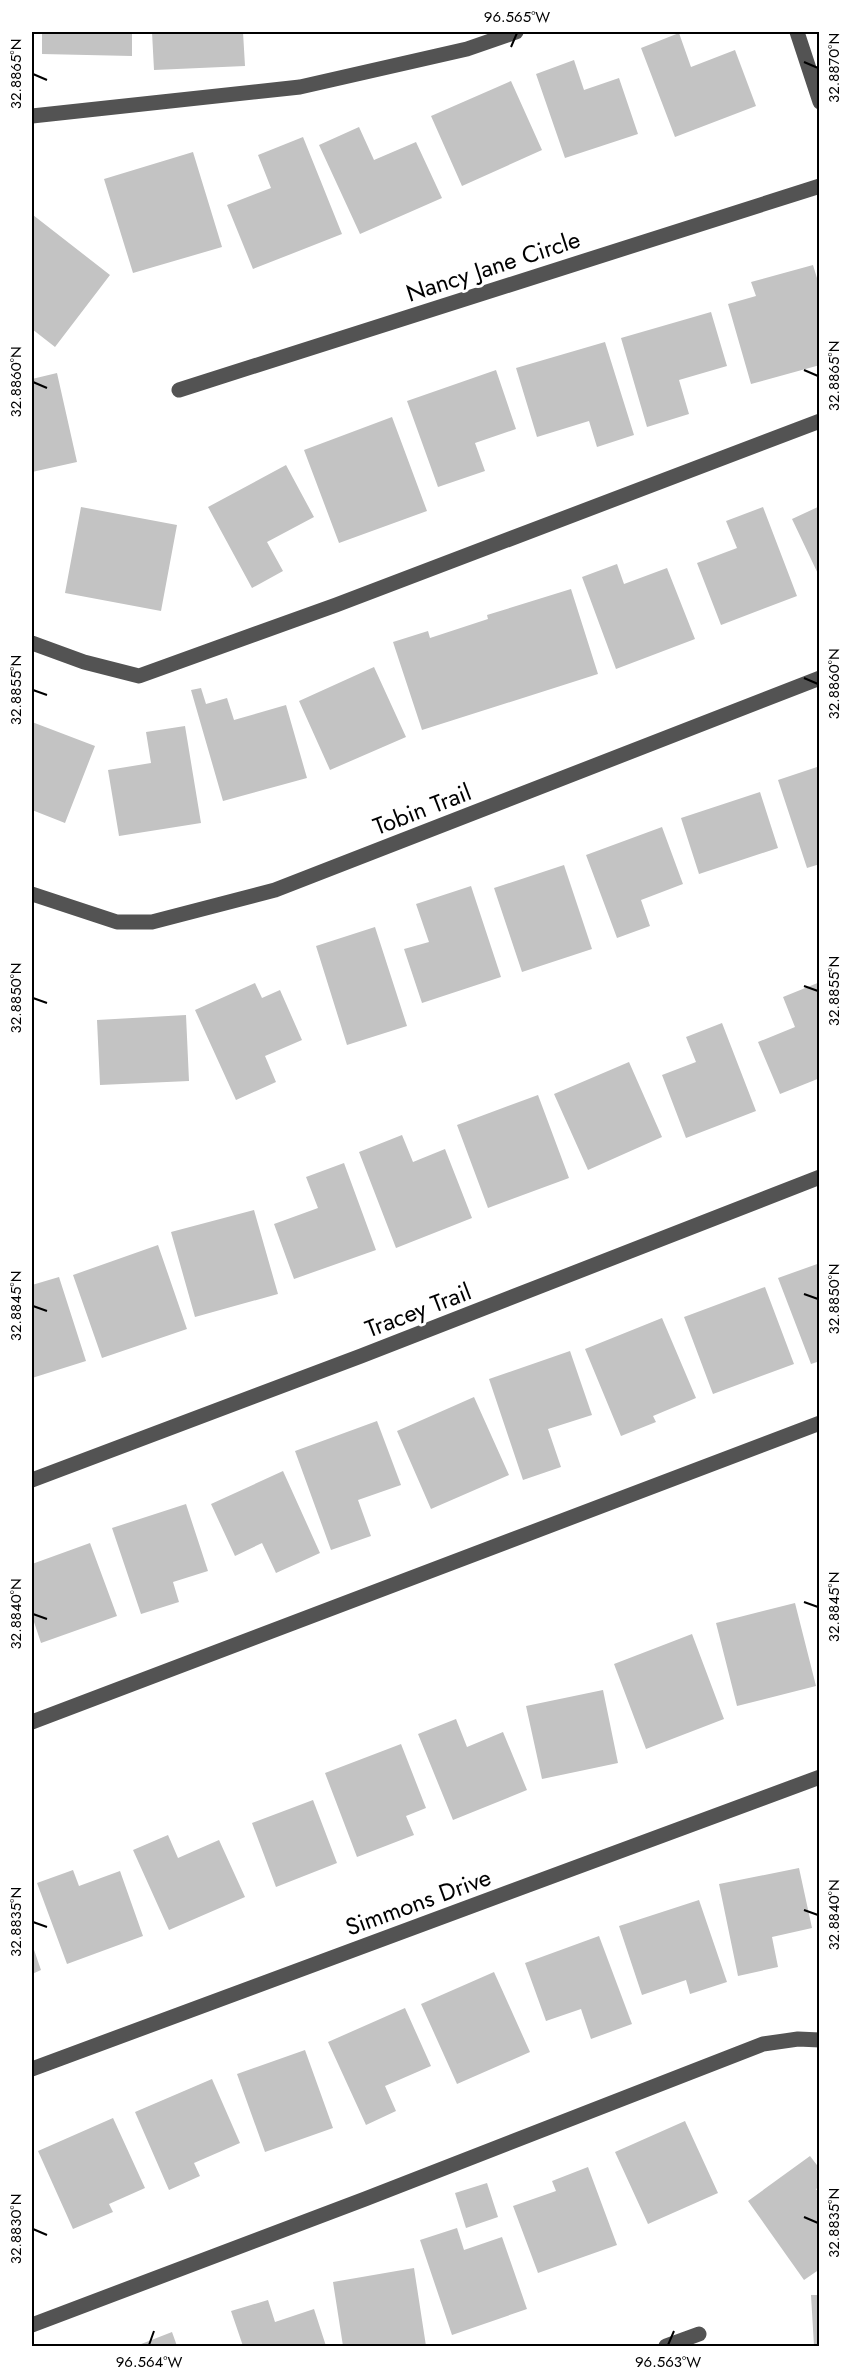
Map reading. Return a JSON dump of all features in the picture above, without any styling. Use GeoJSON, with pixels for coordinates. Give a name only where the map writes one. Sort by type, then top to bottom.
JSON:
{"type":"FeatureCollection","features":[{"type":"Feature","properties":{"kind":"street"},"geometry":{"type":"LineString","coordinates":[[32,116],[300,87],[467,49],[516,32]]}},
{"type":"Feature","properties":{"kind":"street"},"geometry":{"type":"LineString","coordinates":[[797,32],[819,102]]}},
{"type":"Feature","properties":{"kind":"street","name":"Nancy Jane Circle"},"geometry":{"type":"LineString","coordinates":[[179,390],[819,186]]}},
{"type":"Feature","properties":{"kind":"street"},"geometry":{"type":"LineString","coordinates":[[32,643],[84,662],[139,676],[336,605],[819,421]]}},
{"type":"Feature","properties":{"kind":"street","name":"Tobin Trail"},"geometry":{"type":"LineString","coordinates":[[32,894],[117,922],[152,922],[275,890],[819,678]]}},
{"type":"Feature","properties":{"kind":"street","name":"Tracey Trail"},"geometry":{"type":"LineString","coordinates":[[32,1480],[361,1356],[819,1177]]}},
{"type":"Feature","properties":{"kind":"street"},"geometry":{"type":"LineString","coordinates":[[32,1722],[819,1423]]}},
{"type":"Feature","properties":{"kind":"street","name":"Simmons Drive"},"geometry":{"type":"LineString","coordinates":[[32,2069],[819,1778]]}},
{"type":"Feature","properties":{"kind":"street"},"geometry":{"type":"LineString","coordinates":[[32,2325],[763,2044],[798,2039],[819,2040]]}},
{"type":"Feature","properties":{"kind":"street"},"geometry":{"type":"LineString","coordinates":[[666,2346],[699,2334]]}},
{"type":"Feature","properties":{"kind":"building"},"geometry":{"type":"Polygon","coordinates":[[[42,32],[132,32],[132,56],[42,54],[42,32]]]}},
{"type":"Feature","properties":{"kind":"building"},"geometry":{"type":"Polygon","coordinates":[[[152,32],[243,32],[245,66],[154,70],[152,32]]]}},
{"type":"Feature","properties":{"kind":"building"},"geometry":{"type":"Polygon","coordinates":[[[679,33],[691,67],[735,50],[756,106],[675,137],[641,48],[679,33]]]}},
{"type":"Feature","properties":{"kind":"building"},"geometry":{"type":"Polygon","coordinates":[[[574,60],[584,90],[619,78],[638,134],[565,158],[536,74],[574,60]]]}},
{"type":"Feature","properties":{"kind":"building"},"geometry":{"type":"Polygon","coordinates":[[[511,81],[542,150],[462,186],[431,116],[511,81]]]}},
{"type":"Feature","properties":{"kind":"building"},"geometry":{"type":"Polygon","coordinates":[[[359,127],[374,160],[416,142],[442,198],[360,234],[319,145],[359,127]]]}},
{"type":"Feature","properties":{"kind":"building"},"geometry":{"type":"Polygon","coordinates":[[[303,137],[342,234],[253,269],[227,205],[271,188],[258,155],[303,137]]]}},
{"type":"Feature","properties":{"kind":"building"},"geometry":{"type":"Polygon","coordinates":[[[193,152],[222,247],[133,273],[104,179],[193,152]]]}},
{"type":"Feature","properties":{"kind":"building"},"geometry":{"type":"Polygon","coordinates":[[[33,215],[110,275],[55,347],[32,329],[33,215]]]}},
{"type":"Feature","properties":{"kind":"building"},"geometry":{"type":"Polygon","coordinates":[[[813,265],[820,288],[820,365],[751,384],[728,304],[756,296],[751,282],[813,265]]]}},
{"type":"Feature","properties":{"kind":"building"},"geometry":{"type":"Polygon","coordinates":[[[711,312],[727,366],[679,380],[689,414],[647,427],[621,338],[711,312]]]}},
{"type":"Feature","properties":{"kind":"building"},"geometry":{"type":"Polygon","coordinates":[[[605,342],[634,435],[597,447],[589,421],[537,437],[516,368],[605,342]]]}},
{"type":"Feature","properties":{"kind":"building"},"geometry":{"type":"Polygon","coordinates":[[[496,370],[516,429],[475,443],[485,471],[438,487],[407,401],[496,370]]]}},
{"type":"Feature","properties":{"kind":"building"},"geometry":{"type":"Polygon","coordinates":[[[57,373],[77,462],[32,472],[32,379],[57,373]]]}},
{"type":"Feature","properties":{"kind":"building"},"geometry":{"type":"Polygon","coordinates":[[[392,417],[427,511],[339,543],[304,450],[392,417]]]}},
{"type":"Feature","properties":{"kind":"building"},"geometry":{"type":"Polygon","coordinates":[[[286,465],[314,517],[267,542],[283,571],[252,588],[208,507],[286,465]]]}},
{"type":"Feature","properties":{"kind":"building"},"geometry":{"type":"Polygon","coordinates":[[[820,506],[820,578],[792,519],[820,506]]]}},
{"type":"Feature","properties":{"kind":"building"},"geometry":{"type":"Polygon","coordinates":[[[81,507],[177,525],[161,611],[65,593],[81,507]]]}},
{"type":"Feature","properties":{"kind":"building"},"geometry":{"type":"Polygon","coordinates":[[[763,507],[797,596],[721,625],[697,563],[737,548],[726,521],[763,507]]]}},
{"type":"Feature","properties":{"kind":"building"},"geometry":{"type":"Polygon","coordinates":[[[617,564],[624,584],[667,568],[695,639],[616,669],[582,577],[617,564]]]}},
{"type":"Feature","properties":{"kind":"building"},"geometry":{"type":"Polygon","coordinates":[[[571,589],[598,674],[422,730],[393,642],[428,631],[430,638],[488,619],[487,615],[571,589]]]}},
{"type":"Feature","properties":{"kind":"building"},"geometry":{"type":"Polygon","coordinates":[[[374,667],[406,737],[330,770],[299,701],[374,667]]]}},
{"type":"Feature","properties":{"kind":"building"},"geometry":{"type":"Polygon","coordinates":[[[201,688],[206,704],[227,698],[234,720],[286,705],[307,778],[223,801],[191,690],[201,688]]]}},
{"type":"Feature","properties":{"kind":"building"},"geometry":{"type":"Polygon","coordinates":[[[32,722],[95,746],[65,823],[32,810],[32,722]]]}},
{"type":"Feature","properties":{"kind":"building"},"geometry":{"type":"Polygon","coordinates":[[[185,726],[201,823],[119,836],[108,770],[151,763],[146,732],[185,726]]]}},
{"type":"Feature","properties":{"kind":"building"},"geometry":{"type":"Polygon","coordinates":[[[820,766],[820,864],[807,868],[778,780],[820,766]]]}},
{"type":"Feature","properties":{"kind":"building"},"geometry":{"type":"Polygon","coordinates":[[[760,792],[778,848],[699,874],[681,818],[760,792]]]}},
{"type":"Feature","properties":{"kind":"building"},"geometry":{"type":"Polygon","coordinates":[[[662,827],[683,884],[641,900],[650,926],[617,938],[586,855],[662,827]]]}},
{"type":"Feature","properties":{"kind":"building"},"geometry":{"type":"Polygon","coordinates":[[[564,865],[592,949],[522,972],[494,888],[564,865]]]}},
{"type":"Feature","properties":{"kind":"building"},"geometry":{"type":"Polygon","coordinates":[[[471,886],[501,977],[422,1003],[404,949],[429,942],[416,904],[471,886]]]}},
{"type":"Feature","properties":{"kind":"building"},"geometry":{"type":"Polygon","coordinates":[[[375,927],[407,1026],[347,1045],[316,946],[375,927]]]}},
{"type":"Feature","properties":{"kind":"building"},"geometry":{"type":"Polygon","coordinates":[[[820,982],[820,1078],[780,1094],[758,1042],[795,1027],[783,997],[820,982]]]}},
{"type":"Feature","properties":{"kind":"building"},"geometry":{"type":"Polygon","coordinates":[[[255,983],[262,998],[280,990],[302,1040],[265,1056],[276,1082],[236,1100],[195,1010],[255,983]]]}},
{"type":"Feature","properties":{"kind":"building"},"geometry":{"type":"Polygon","coordinates":[[[186,1015],[189,1081],[100,1085],[97,1020],[186,1015]]]}},
{"type":"Feature","properties":{"kind":"building"},"geometry":{"type":"Polygon","coordinates":[[[722,1023],[756,1111],[686,1138],[662,1075],[696,1062],[686,1037],[722,1023]]]}},
{"type":"Feature","properties":{"kind":"building"},"geometry":{"type":"Polygon","coordinates":[[[629,1062],[662,1137],[588,1170],[554,1094],[629,1062]]]}},
{"type":"Feature","properties":{"kind":"building"},"geometry":{"type":"Polygon","coordinates":[[[538,1095],[569,1178],[488,1208],[457,1125],[538,1095]]]}},
{"type":"Feature","properties":{"kind":"building"},"geometry":{"type":"Polygon","coordinates":[[[402,1135],[413,1162],[445,1149],[472,1218],[396,1248],[359,1152],[402,1135]]]}},
{"type":"Feature","properties":{"kind":"building"},"geometry":{"type":"Polygon","coordinates":[[[344,1163],[376,1250],[294,1279],[274,1224],[318,1208],[306,1177],[344,1163]]]}},
{"type":"Feature","properties":{"kind":"building"},"geometry":{"type":"Polygon","coordinates":[[[254,1210],[278,1294],[195,1317],[171,1232],[254,1210]]]}},
{"type":"Feature","properties":{"kind":"building"},"geometry":{"type":"Polygon","coordinates":[[[158,1245],[187,1329],[102,1358],[73,1275],[158,1245]]]}},
{"type":"Feature","properties":{"kind":"building"},"geometry":{"type":"Polygon","coordinates":[[[820,1263],[820,1361],[811,1364],[778,1278],[820,1263]]]}},
{"type":"Feature","properties":{"kind":"building"},"geometry":{"type":"Polygon","coordinates":[[[59,1277],[86,1361],[32,1378],[32,1285],[59,1277]]]}},
{"type":"Feature","properties":{"kind":"building"},"geometry":{"type":"Polygon","coordinates":[[[765,1287],[794,1364],[713,1394],[684,1317],[765,1287]]]}},
{"type":"Feature","properties":{"kind":"building"},"geometry":{"type":"Polygon","coordinates":[[[662,1318],[696,1398],[653,1416],[656,1422],[621,1436],[585,1349],[662,1318]]]}},
{"type":"Feature","properties":{"kind":"building"},"geometry":{"type":"Polygon","coordinates":[[[570,1351],[592,1415],[548,1429],[561,1467],[523,1480],[489,1379],[570,1351]]]}},
{"type":"Feature","properties":{"kind":"building"},"geometry":{"type":"Polygon","coordinates":[[[474,1397],[509,1475],[431,1509],[397,1431],[474,1397]]]}},
{"type":"Feature","properties":{"kind":"building"},"geometry":{"type":"Polygon","coordinates":[[[377,1421],[401,1485],[358,1500],[371,1536],[331,1550],[295,1451],[377,1421]]]}},
{"type":"Feature","properties":{"kind":"building"},"geometry":{"type":"Polygon","coordinates":[[[283,1471],[320,1553],[276,1573],[262,1543],[235,1556],[211,1504],[283,1471]]]}},
{"type":"Feature","properties":{"kind":"building"},"geometry":{"type":"Polygon","coordinates":[[[186,1504],[208,1571],[173,1582],[179,1602],[141,1614],[112,1528],[186,1504]]]}},
{"type":"Feature","properties":{"kind":"building"},"geometry":{"type":"Polygon","coordinates":[[[90,1543],[117,1616],[41,1643],[32,1616],[32,1564],[90,1543]]]}},
{"type":"Feature","properties":{"kind":"building"},"geometry":{"type":"Polygon","coordinates":[[[795,1603],[816,1686],[737,1706],[716,1623],[795,1603]]]}},
{"type":"Feature","properties":{"kind":"building"},"geometry":{"type":"Polygon","coordinates":[[[692,1634],[724,1719],[646,1749],[614,1664],[692,1634]]]}},
{"type":"Feature","properties":{"kind":"building"},"geometry":{"type":"Polygon","coordinates":[[[603,1690],[618,1763],[542,1779],[526,1706],[603,1690]]]}},
{"type":"Feature","properties":{"kind":"building"},"geometry":{"type":"Polygon","coordinates":[[[456,1719],[467,1747],[503,1732],[527,1790],[453,1820],[418,1734],[456,1719]]]}},
{"type":"Feature","properties":{"kind":"building"},"geometry":{"type":"Polygon","coordinates":[[[401,1744],[426,1808],[406,1816],[414,1835],[357,1857],[325,1773],[401,1744]]]}},
{"type":"Feature","properties":{"kind":"building"},"geometry":{"type":"Polygon","coordinates":[[[313,1800],[337,1863],[276,1887],[252,1823],[313,1800]]]}},
{"type":"Feature","properties":{"kind":"building"},"geometry":{"type":"Polygon","coordinates":[[[168,1835],[178,1858],[219,1840],[245,1897],[169,1930],[133,1850],[168,1835]]]}},
{"type":"Feature","properties":{"kind":"building"},"geometry":{"type":"Polygon","coordinates":[[[799,1868],[812,1928],[772,1937],[778,1967],[738,1976],[719,1884],[799,1868]]]}},
{"type":"Feature","properties":{"kind":"building"},"geometry":{"type":"Polygon","coordinates":[[[73,1870],[79,1886],[120,1871],[143,1936],[67,1964],[37,1883],[73,1870]]]}},
{"type":"Feature","properties":{"kind":"building"},"geometry":{"type":"Polygon","coordinates":[[[699,1900],[727,1982],[690,1994],[686,1980],[642,1995],[619,1926],[699,1900]]]}},
{"type":"Feature","properties":{"kind":"building"},"geometry":{"type":"Polygon","coordinates":[[[599,1936],[632,2024],[591,2039],[581,2009],[546,2021],[525,1963],[599,1936]]]}},
{"type":"Feature","properties":{"kind":"building"},"geometry":{"type":"Polygon","coordinates":[[[32,1944],[41,1970],[32,1974],[32,1944]]]}},
{"type":"Feature","properties":{"kind":"building"},"geometry":{"type":"Polygon","coordinates":[[[494,1972],[530,2052],[457,2084],[421,2004],[494,1972]]]}},
{"type":"Feature","properties":{"kind":"building"},"geometry":{"type":"Polygon","coordinates":[[[405,2008],[431,2066],[385,2086],[396,2111],[366,2125],[328,2042],[405,2008]]]}},
{"type":"Feature","properties":{"kind":"building"},"geometry":{"type":"Polygon","coordinates":[[[305,2050],[333,2128],[265,2152],[237,2074],[305,2050]]]}},
{"type":"Feature","properties":{"kind":"building"},"geometry":{"type":"Polygon","coordinates":[[[212,2079],[240,2143],[194,2163],[200,2176],[169,2190],[135,2112],[212,2079]]]}},
{"type":"Feature","properties":{"kind":"building"},"geometry":{"type":"Polygon","coordinates":[[[113,2118],[145,2188],[109,2204],[113,2212],[73,2229],[38,2151],[113,2118]]]}},
{"type":"Feature","properties":{"kind":"building"},"geometry":{"type":"Polygon","coordinates":[[[685,2121],[718,2193],[648,2224],[615,2152],[685,2121]]]}},
{"type":"Feature","properties":{"kind":"building"},"geometry":{"type":"Polygon","coordinates":[[[810,2156],[820,2169],[820,2187],[816,2189],[820,2194],[820,2269],[804,2280],[748,2201],[810,2156]]]}},
{"type":"Feature","properties":{"kind":"building"},"geometry":{"type":"Polygon","coordinates":[[[588,2167],[617,2245],[538,2273],[513,2206],[556,2191],[552,2181],[588,2167]]]}},
{"type":"Feature","properties":{"kind":"building"},"geometry":{"type":"Polygon","coordinates":[[[487,2183],[498,2217],[466,2228],[455,2193],[487,2183]]]}},
{"type":"Feature","properties":{"kind":"building"},"geometry":{"type":"Polygon","coordinates":[[[457,2228],[464,2250],[502,2237],[527,2309],[452,2335],[420,2240],[457,2228]]]}},
{"type":"Feature","properties":{"kind":"building"},"geometry":{"type":"Polygon","coordinates":[[[414,2268],[426,2346],[343,2346],[333,2282],[414,2268]]]}},
{"type":"Feature","properties":{"kind":"building"},"geometry":{"type":"Polygon","coordinates":[[[811,2295],[820,2295],[820,2346],[814,2346],[811,2295]]]}},
{"type":"Feature","properties":{"kind":"building"},"geometry":{"type":"Polygon","coordinates":[[[268,2300],[275,2322],[314,2309],[326,2346],[243,2346],[231,2311],[268,2300]]]}},
{"type":"Feature","properties":{"kind":"building"},"geometry":{"type":"Polygon","coordinates":[[[172,2332],[177,2346],[136,2346],[172,2332]]]}}]}
